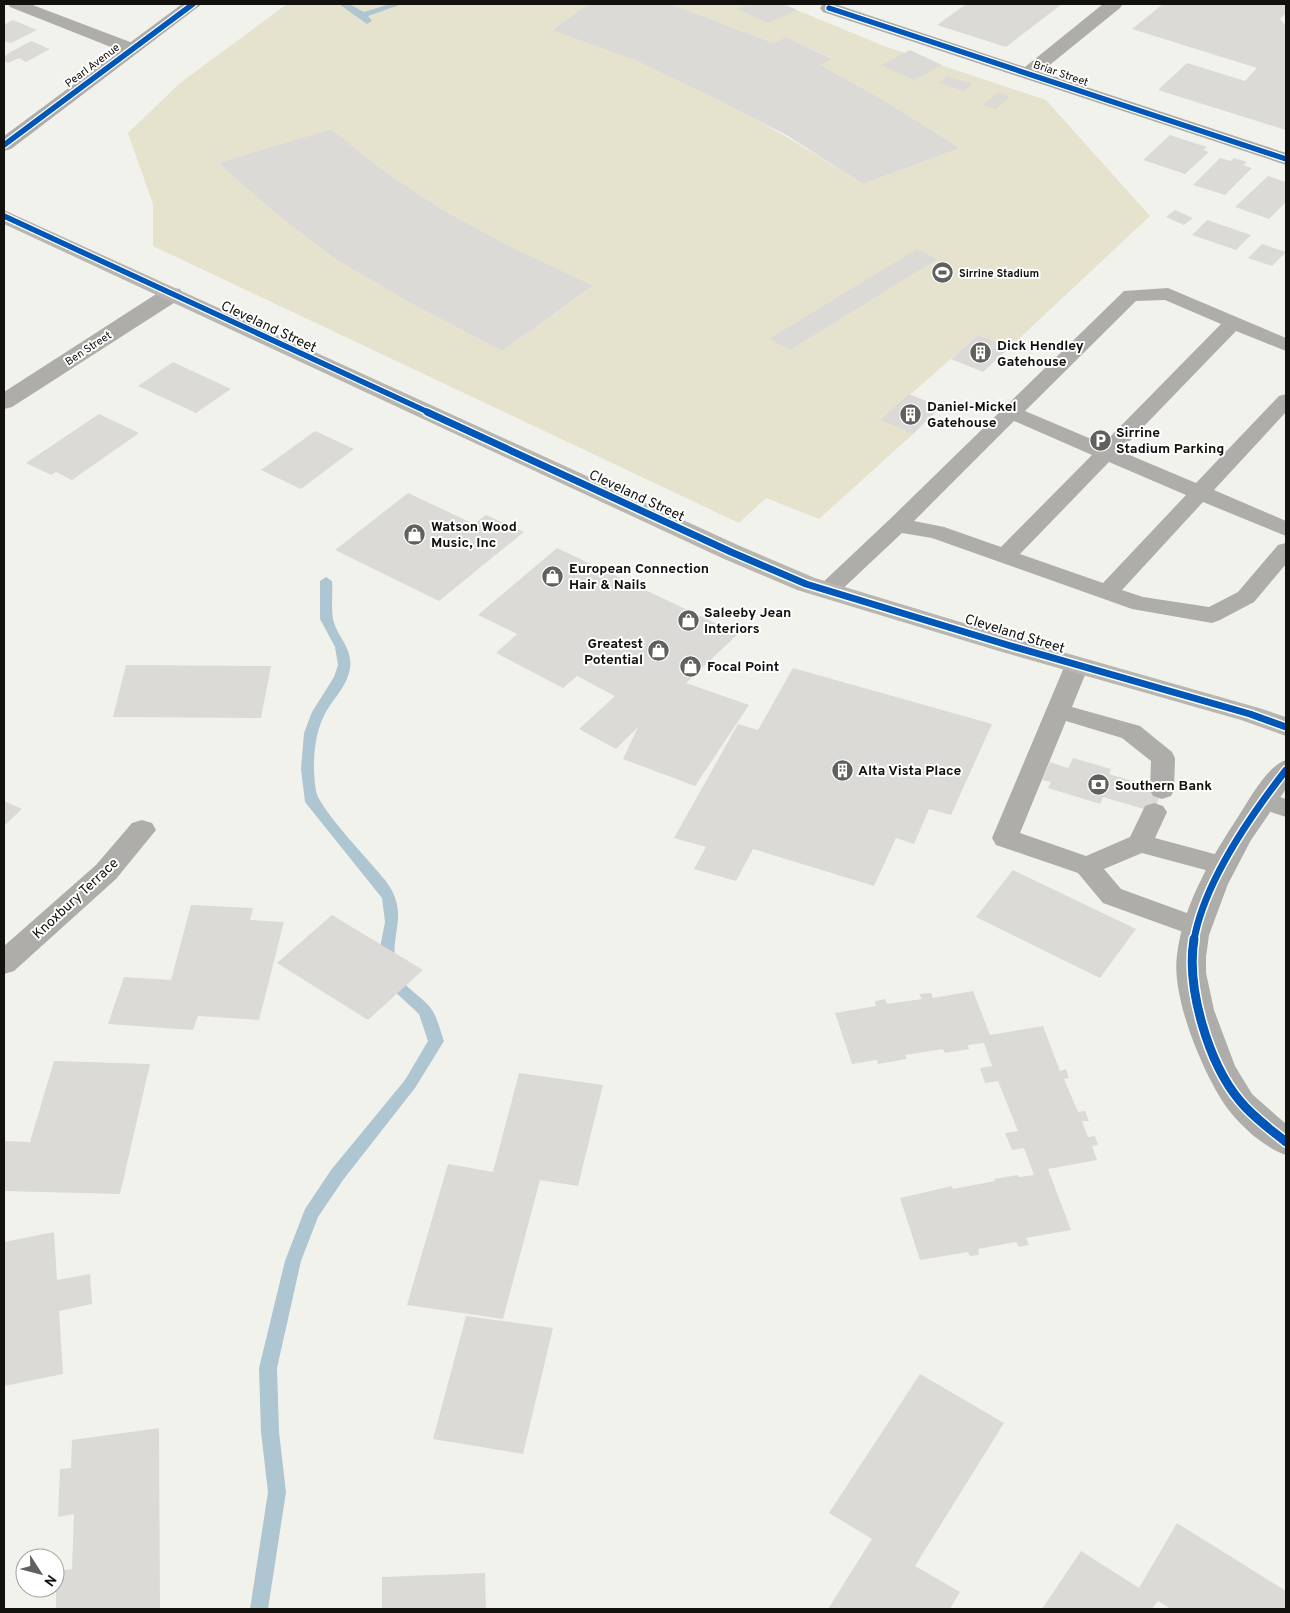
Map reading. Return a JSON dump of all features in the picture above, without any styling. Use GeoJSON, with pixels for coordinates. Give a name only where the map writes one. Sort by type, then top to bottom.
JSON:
{"type":"FeatureCollection","features":[{"type":"Feature","properties":{"kind":"street","name":"Pearl Avenue"},"geometry":{"type":"LineString","coordinates":[[4,145],[193,4]]}},
{"type":"Feature","properties":{"kind":"street"},"geometry":{"type":"LineString","coordinates":[[1027,74],[1114,4]]}},
{"type":"Feature","properties":{"kind":"street","name":"Briar Street"},"geometry":{"type":"LineString","coordinates":[[829,8],[1286,159]]}},
{"type":"Feature","properties":{"kind":"street","name":"Cleveland Street"},"geometry":{"type":"LineString","coordinates":[[4,216],[731,552],[806,584],[1077,665],[1250,714],[1286,727]]}},
{"type":"Feature","properties":{"kind":"street","name":"Ben Street"},"geometry":{"type":"LineString","coordinates":[[4,402],[172,294]]}},
{"type":"Feature","properties":{"kind":"street"},"geometry":{"type":"LineString","coordinates":[[1286,770],[1274,804],[1224,866],[1198,917],[1191,957],[1194,991],[1215,1060],[1236,1097],[1286,1142]]}},
{"type":"Feature","properties":{"kind":"street","name":"Knoxbury Terrace"},"geometry":{"type":"LineString","coordinates":[[4,963],[106,872],[142,830]]}},
{"type":"Feature","properties":{"kind":"lane"},"geometry":{"type":"LineString","coordinates":[[16,4],[132,49]]}},
{"type":"Feature","properties":{"kind":"lane"},"geometry":{"type":"LineString","coordinates":[[828,590],[897,525],[1131,295],[1168,294],[1286,345]]}},
{"type":"Feature","properties":{"kind":"lane"},"geometry":{"type":"LineString","coordinates":[[1006,556],[1234,322]]}},
{"type":"Feature","properties":{"kind":"lane"},"geometry":{"type":"LineString","coordinates":[[1107,592],[1286,400]]}},
{"type":"Feature","properties":{"kind":"lane"},"geometry":{"type":"LineString","coordinates":[[1012,413],[1286,529]]}},
{"type":"Feature","properties":{"kind":"lane"},"geometry":{"type":"LineString","coordinates":[[897,525],[936,532],[1140,604],[1212,615],[1246,597],[1286,550]]}},
{"type":"Feature","properties":{"kind":"lane"},"geometry":{"type":"LineString","coordinates":[[1077,665],[1005,838],[1087,866],[1112,896],[1197,927]]}},
{"type":"Feature","properties":{"kind":"lane"},"geometry":{"type":"LineString","coordinates":[[1058,711],[1131,732],[1163,758],[1158,801],[1140,843]]}},
{"type":"Feature","properties":{"kind":"lane"},"geometry":{"type":"LineString","coordinates":[[1087,866],[1140,843],[1224,866]]}},
{"type":"Feature","properties":{"kind":"shaded area","name":"Sirrine Stadium"},"geometry":{"type":"Polygon","coordinates":[[[287,4],[588,4],[552,30],[635,60],[694,87],[780,133],[863,184],[960,148],[880,98],[820,65],[831,58],[786,37],[773,43],[670,4],[782,4],[884,46],[1046,100],[1150,216],[1010,347],[978,335],[881,420],[913,434],[819,519],[766,498],[739,523],[153,246],[153,204],[128,133],[180,83],[287,4]],[[331,129],[218,163],[273,211],[335,259],[416,306],[502,351],[592,287],[513,248],[441,209],[381,169],[331,129]]]}},
{"type":"Feature","properties":{"kind":"building"},"geometry":{"type":"Polygon","coordinates":[[[588,4],[670,4],[773,43],[786,37],[832,59],[820,65],[880,98],[960,148],[863,184],[788,136],[711,96],[635,60],[552,30],[588,4]]]}},
{"type":"Feature","properties":{"kind":"building"},"geometry":{"type":"Polygon","coordinates":[[[750,4],[784,4],[797,10],[768,23],[738,9],[750,4]]]}},
{"type":"Feature","properties":{"kind":"building"},"geometry":{"type":"Polygon","coordinates":[[[966,4],[1062,4],[1006,47],[937,25],[966,4]]]}},
{"type":"Feature","properties":{"kind":"building"},"geometry":{"type":"Polygon","coordinates":[[[1163,4],[1286,4],[1286,13],[1280,19],[1286,26],[1286,130],[1158,90],[1187,63],[1245,81],[1257,68],[1132,29],[1163,4]]]}},
{"type":"Feature","properties":{"kind":"building"},"geometry":{"type":"Polygon","coordinates":[[[13,20],[37,30],[11,43],[4,41],[4,25],[13,20]]]}},
{"type":"Feature","properties":{"kind":"building"},"geometry":{"type":"Polygon","coordinates":[[[31,41],[50,49],[26,62],[19,58],[8,63],[4,61],[4,57],[7,54],[31,41]]]}},
{"type":"Feature","properties":{"kind":"building"},"geometry":{"type":"Polygon","coordinates":[[[910,50],[942,65],[914,80],[881,65],[910,50]]]}},
{"type":"Feature","properties":{"kind":"building"},"geometry":{"type":"Polygon","coordinates":[[[947,76],[972,84],[964,91],[939,83],[947,76]]]}},
{"type":"Feature","properties":{"kind":"building"},"geometry":{"type":"Polygon","coordinates":[[[998,92],[1010,96],[996,109],[983,105],[998,92]]]}},
{"type":"Feature","properties":{"kind":"building"},"geometry":{"type":"Polygon","coordinates":[[[331,129],[381,169],[441,209],[513,248],[593,286],[502,351],[416,306],[335,259],[273,211],[218,163],[331,129]]]}},
{"type":"Feature","properties":{"kind":"building"},"geometry":{"type":"Polygon","coordinates":[[[1170,135],[1207,147],[1203,150],[1209,152],[1185,174],[1143,160],[1170,135]]]}},
{"type":"Feature","properties":{"kind":"building"},"geometry":{"type":"Polygon","coordinates":[[[1220,158],[1231,161],[1234,158],[1247,162],[1243,165],[1252,168],[1225,195],[1193,185],[1220,158]]]}},
{"type":"Feature","properties":{"kind":"building"},"geometry":{"type":"Polygon","coordinates":[[[1268,176],[1286,182],[1286,202],[1269,219],[1235,207],[1268,176]]]}},
{"type":"Feature","properties":{"kind":"building"},"geometry":{"type":"Polygon","coordinates":[[[1175,210],[1193,218],[1184,225],[1166,217],[1175,210]]]}},
{"type":"Feature","properties":{"kind":"building"},"geometry":{"type":"Polygon","coordinates":[[[1207,220],[1251,235],[1236,250],[1192,235],[1207,220]]]}},
{"type":"Feature","properties":{"kind":"building"},"geometry":{"type":"Polygon","coordinates":[[[1262,244],[1286,252],[1272,266],[1248,258],[1262,244]]]}},
{"type":"Feature","properties":{"kind":"building"},"geometry":{"type":"Polygon","coordinates":[[[917,249],[937,259],[790,350],[769,339],[917,249]]]}},
{"type":"Feature","properties":{"kind":"building","name":"Dick Hendley Gatehouse"},"geometry":{"type":"Polygon","coordinates":[[[978,335],[1010,347],[983,372],[951,359],[978,335]]]}},
{"type":"Feature","properties":{"kind":"building"},"geometry":{"type":"Polygon","coordinates":[[[173,362],[231,389],[196,413],[138,386],[173,362]]]}},
{"type":"Feature","properties":{"kind":"building","name":"Daniel-Mickel Gatehouse"},"geometry":{"type":"Polygon","coordinates":[[[909,394],[941,407],[913,434],[880,420],[909,394]]]}},
{"type":"Feature","properties":{"kind":"building"},"geometry":{"type":"Polygon","coordinates":[[[99,414],[139,433],[72,480],[56,472],[51,475],[26,463],[99,414]]]}},
{"type":"Feature","properties":{"kind":"building"},"geometry":{"type":"Polygon","coordinates":[[[315,431],[354,449],[301,489],[261,470],[315,431]]]}},
{"type":"Feature","properties":{"kind":"building"},"geometry":{"type":"Polygon","coordinates":[[[408,493],[474,524],[486,515],[524,532],[439,601],[335,550],[408,493]]]}},
{"type":"Feature","properties":{"kind":"building"},"geometry":{"type":"Polygon","coordinates":[[[557,548],[738,634],[686,683],[749,705],[695,786],[623,759],[638,727],[616,749],[579,729],[615,696],[577,676],[563,688],[496,653],[517,634],[478,615],[557,548]]]}},
{"type":"Feature","properties":{"kind":"building"},"geometry":{"type":"Polygon","coordinates":[[[126,665],[271,666],[261,718],[113,717],[126,665]]]}},
{"type":"Feature","properties":{"kind":"building","name":"Alta Vista Place"},"geometry":{"type":"Polygon","coordinates":[[[793,668],[992,724],[951,815],[929,809],[914,844],[896,838],[874,886],[753,849],[736,881],[694,869],[706,847],[674,838],[738,724],[758,730],[793,668]]]}},
{"type":"Feature","properties":{"kind":"building","name":"Southern Bank"},"geometry":{"type":"Polygon","coordinates":[[[1073,758],[1111,769],[1109,774],[1162,790],[1154,812],[1103,797],[1100,804],[1048,788],[1051,782],[1042,780],[1050,762],[1068,768],[1073,758]]]}},
{"type":"Feature","properties":{"kind":"building"},"geometry":{"type":"Polygon","coordinates":[[[4,801],[22,809],[4,826],[4,801]]]}},
{"type":"Feature","properties":{"kind":"building"},"geometry":{"type":"Polygon","coordinates":[[[1013,870],[1136,929],[1100,978],[976,917],[1013,870]]]}},
{"type":"Feature","properties":{"kind":"building"},"geometry":{"type":"Polygon","coordinates":[[[191,905],[253,908],[250,920],[284,922],[259,1020],[198,1016],[193,1030],[108,1024],[124,977],[171,980],[191,905]]]}},
{"type":"Feature","properties":{"kind":"building"},"geometry":{"type":"Polygon","coordinates":[[[332,915],[423,970],[368,1020],[277,963],[332,915]]]}},
{"type":"Feature","properties":{"kind":"building"},"geometry":{"type":"Polygon","coordinates":[[[973,991],[990,1035],[1043,1026],[1060,1071],[1066,1069],[1069,1078],[1064,1079],[1078,1112],[1085,1111],[1089,1121],[1082,1121],[1088,1137],[1095,1136],[1098,1145],[1092,1146],[1097,1160],[1048,1169],[1071,1230],[1026,1238],[1029,1245],[1019,1247],[1016,1242],[978,1249],[979,1255],[970,1256],[968,1252],[920,1260],[900,1198],[952,1186],[953,1189],[995,1181],[994,1179],[1018,1175],[1019,1177],[1034,1175],[1024,1148],[1012,1150],[1005,1133],[1018,1131],[998,1081],[985,1083],[980,1068],[992,1066],[984,1043],[968,1045],[969,1049],[945,1053],[943,1049],[905,1055],[907,1059],[878,1064],[877,1060],[852,1064],[835,1013],[876,1006],[875,1001],[885,999],[887,1004],[922,999],[919,994],[931,993],[933,998],[973,991]]]}},
{"type":"Feature","properties":{"kind":"building"},"geometry":{"type":"Polygon","coordinates":[[[54,1061],[150,1064],[120,1194],[4,1191],[4,1141],[30,1142],[54,1061]]]}},
{"type":"Feature","properties":{"kind":"building"},"geometry":{"type":"Polygon","coordinates":[[[519,1073],[603,1085],[578,1186],[540,1180],[503,1319],[407,1305],[448,1164],[493,1172],[519,1073]]]}},
{"type":"Feature","properties":{"kind":"building"},"geometry":{"type":"Polygon","coordinates":[[[54,1232],[57,1280],[90,1274],[92,1304],[59,1311],[63,1374],[4,1386],[4,1242],[54,1232]]]}},
{"type":"Feature","properties":{"kind":"building"},"geometry":{"type":"Polygon","coordinates":[[[466,1316],[553,1328],[523,1454],[433,1439],[466,1316]]]}},
{"type":"Feature","properties":{"kind":"building"},"geometry":{"type":"Polygon","coordinates":[[[920,1374],[1004,1423],[915,1566],[960,1592],[950,1609],[828,1609],[872,1539],[829,1513],[920,1374]]]}},
{"type":"Feature","properties":{"kind":"building"},"geometry":{"type":"Polygon","coordinates":[[[159,1428],[160,1609],[56,1609],[56,1598],[65,1598],[65,1570],[72,1569],[74,1514],[58,1517],[60,1469],[71,1468],[72,1440],[159,1428]]]}},
{"type":"Feature","properties":{"kind":"building"},"geometry":{"type":"Polygon","coordinates":[[[1177,1523],[1286,1591],[1286,1609],[1171,1609],[1158,1601],[1152,1609],[1042,1609],[1081,1551],[1139,1588],[1177,1523]]]}},
{"type":"Feature","properties":{"kind":"building"},"geometry":{"type":"Polygon","coordinates":[[[485,1573],[486,1609],[382,1609],[382,1577],[485,1573]]]}},
{"type":"Feature","properties":{"kind":"waterway"},"geometry":{"type":"LineString","coordinates":[[343,4],[363,15]]}},
{"type":"Feature","properties":{"kind":"waterway"},"geometry":{"type":"LineString","coordinates":[[363,15],[398,4]]}},
{"type":"Feature","properties":{"kind":"waterway"},"geometry":{"type":"LineString","coordinates":[[363,15],[367,21]]}},
{"type":"Feature","properties":{"kind":"waterway"},"geometry":{"type":"LineString","coordinates":[[259,1609],[277,1492],[270,1432],[268,1368],[293,1261],[311,1214],[337,1175],[410,1084],[436,1041],[425,1011],[397,985],[390,973],[386,953],[392,922],[389,897],[312,802],[307,769],[311,733],[319,712],[341,677],[344,665],[341,647],[327,619],[326,581]]}},
{"type":"Feature","properties":{"kind":"cycle path"},"geometry":{"type":"LineString","coordinates":[[4,145],[193,4]]}},
{"type":"Feature","properties":{"kind":"cycle path"},"geometry":{"type":"LineString","coordinates":[[829,8],[1286,159]]}},
{"type":"Feature","properties":{"kind":"cycle path"},"geometry":{"type":"LineString","coordinates":[[4,216],[731,552],[806,584],[1011,646],[1250,714],[1286,727]]}},
{"type":"Feature","properties":{"kind":"cycle path"},"geometry":{"type":"LineString","coordinates":[[1286,770],[1257,809],[1227,858],[1203,910],[1195,935],[1191,957],[1191,973],[1199,1010],[1219,1067],[1236,1096],[1247,1109],[1286,1142]]}},
{"type":"Feature","properties":{"kind":"place","name":"Sirrine Stadium"},"geometry":{"type":"Point","coordinates":[943,273]}},
{"type":"Feature","properties":{"kind":"place","name":"Dick Hendley Gatehouse"},"geometry":{"type":"Point","coordinates":[981,353]}},
{"type":"Feature","properties":{"kind":"place","name":"Daniel-Mickel Gatehouse"},"geometry":{"type":"Point","coordinates":[911,414]}},
{"type":"Feature","properties":{"kind":"place","name":"Sirrine Stadium Parking"},"geometry":{"type":"Point","coordinates":[1100,440]}},
{"type":"Feature","properties":{"kind":"place","name":"Watson Wood Music, Inc"},"geometry":{"type":"Point","coordinates":[415,534]}},
{"type":"Feature","properties":{"kind":"place","name":"European Connection Hair & Nails"},"geometry":{"type":"Point","coordinates":[553,576]}},
{"type":"Feature","properties":{"kind":"place","name":"Saleeby Jean Interiors"},"geometry":{"type":"Point","coordinates":[688,620]}},
{"type":"Feature","properties":{"kind":"place","name":"Greatest Potential"},"geometry":{"type":"Point","coordinates":[659,651]}},
{"type":"Feature","properties":{"kind":"place","name":"Focal Point"},"geometry":{"type":"Point","coordinates":[691,666]}},
{"type":"Feature","properties":{"kind":"place","name":"Alta Vista Place"},"geometry":{"type":"Point","coordinates":[842,770]}},
{"type":"Feature","properties":{"kind":"place","name":"Southern Bank"},"geometry":{"type":"Point","coordinates":[1099,785]}}]}
